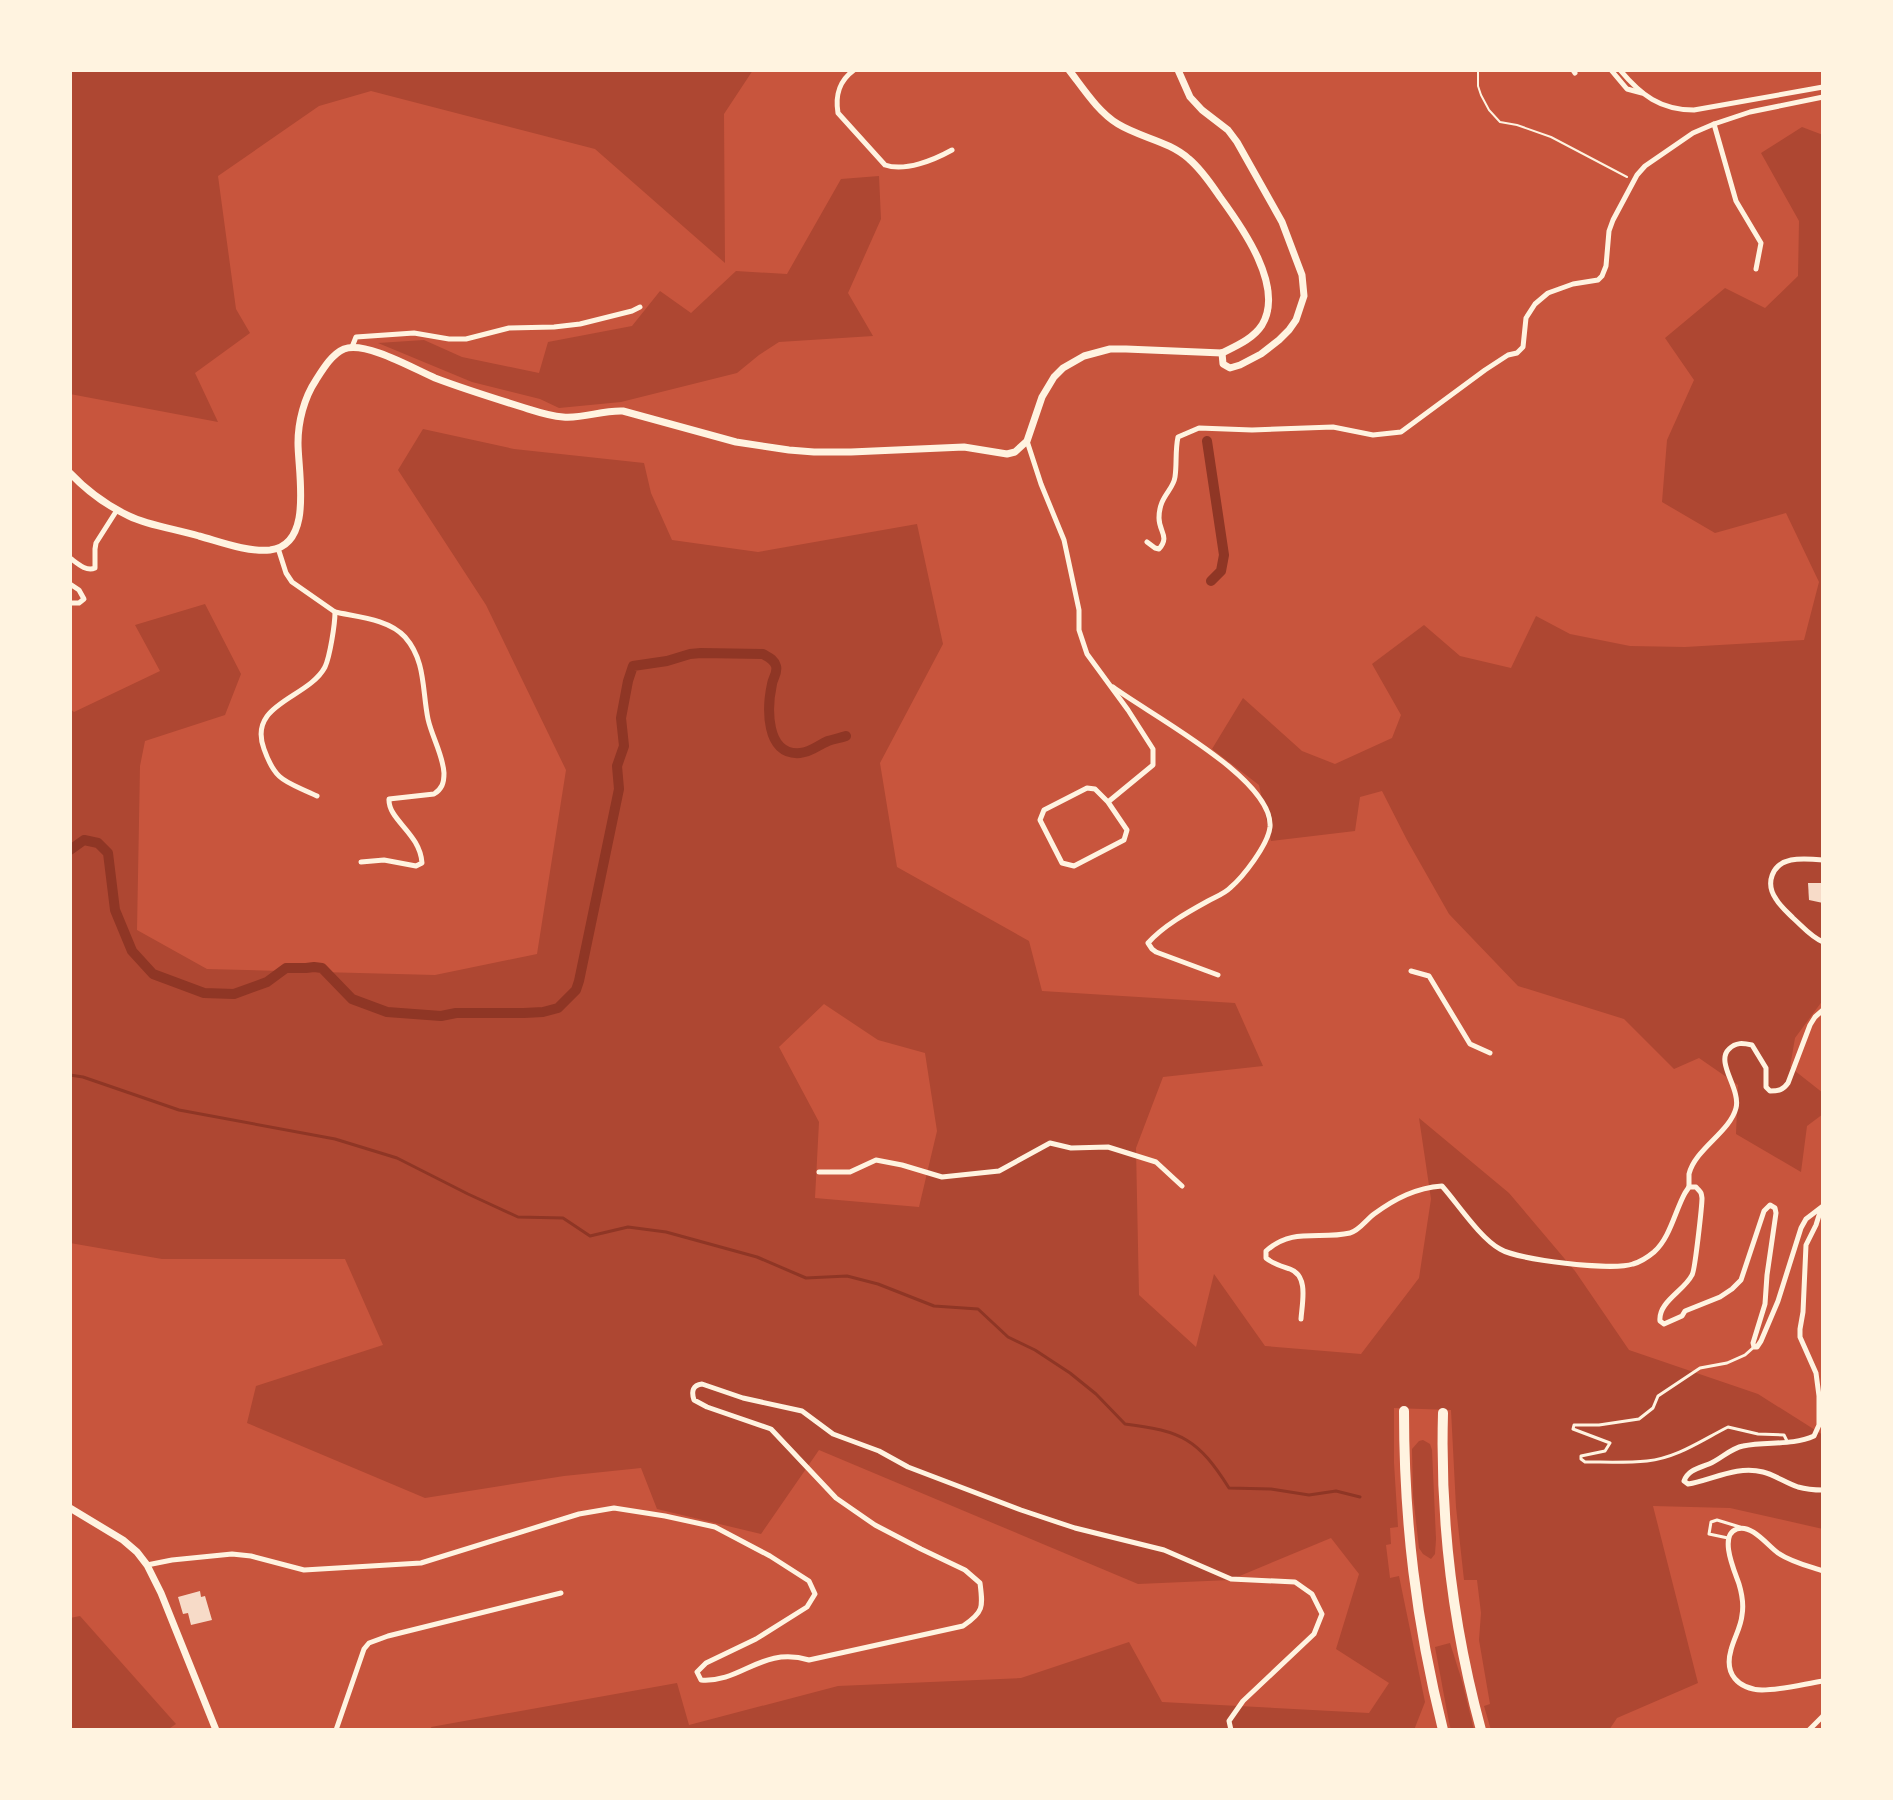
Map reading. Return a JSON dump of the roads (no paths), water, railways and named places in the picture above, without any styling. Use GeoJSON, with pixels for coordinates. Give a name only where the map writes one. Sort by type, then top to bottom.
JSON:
{"type":"FeatureCollection","features":[{"type":"Feature","properties":{"kind":"highway"},"geometry":{"type":"LineString","coordinates":[[1404,1411],[1410,1555],[1426,1655],[1443,1730]]}},
{"type":"Feature","properties":{"kind":"highway"},"geometry":{"type":"LineString","coordinates":[[1443,1413],[1446,1537],[1459,1626],[1481,1730]]}},
{"type":"Feature","properties":{"kind":"street"},"geometry":{"type":"LineString","coordinates":[[854,70],[842,81],[837,93],[838,113],[885,165],[896,167],[925,162],[952,150]]}},
{"type":"Feature","properties":{"kind":"street"},"geometry":{"type":"LineString","coordinates":[[70,473],[98,497],[128,516],[236,546],[268,550],[278,548],[288,542],[299,522],[298,444],[305,403],[312,386],[330,360],[337,353],[352,347],[369,350],[464,388],[550,415],[576,418],[623,411],[751,445],[814,452],[964,447],[1007,454],[1015,452],[1027,441],[1047,387],[1063,368],[1084,356],[1110,349],[1222,353],[1254,334],[1262,324],[1268,307],[1263,270],[1243,230],[1200,169],[1167,145],[1109,118],[1069,70]]}},
{"type":"Feature","properties":{"kind":"street"},"geometry":{"type":"LineString","coordinates":[[1178,70],[1190,97],[1228,130],[1237,142],[1275,206],[1302,275],[1304,296],[1296,320],[1279,340],[1235,368],[1223,364],[1222,353]]}},
{"type":"Feature","properties":{"kind":"street"},"geometry":{"type":"LineString","coordinates":[[1611,70],[1627,89],[1643,93]]}},
{"type":"Feature","properties":{"kind":"street"},"geometry":{"type":"LineString","coordinates":[[1620,70],[1633,86],[1668,108],[1694,110],[1823,87]]}},
{"type":"Feature","properties":{"kind":"street"},"geometry":{"type":"LineString","coordinates":[[1147,542],[1159,549],[1164,544],[1159,513],[1161,501],[1175,481],[1178,437],[1199,428],[1333,427],[1373,435],[1401,432],[1485,370],[1508,355],[1517,353],[1523,347],[1526,318],[1535,304],[1548,293],[1573,284],[1598,280],[1602,276],[1613,220],[1637,175],[1652,161],[1693,133],[1714,124],[1750,112],[1823,97]]}},
{"type":"Feature","properties":{"kind":"street"},"geometry":{"type":"LineString","coordinates":[[1714,124],[1736,201],[1761,243],[1756,269]]}},
{"type":"Feature","properties":{"kind":"street"},"geometry":{"type":"LineString","coordinates":[[352,347],[356,337],[414,333],[466,339],[509,328],[580,324],[640,307]]}},
{"type":"Feature","properties":{"kind":"street"},"geometry":{"type":"LineString","coordinates":[[1027,441],[1064,540],[1079,610],[1079,630],[1087,654],[1153,749],[1153,765],[1108,802]]}},
{"type":"Feature","properties":{"kind":"street"},"geometry":{"type":"LineString","coordinates":[[70,558],[85,568],[95,568],[96,543],[118,510]]}},
{"type":"Feature","properties":{"kind":"street"},"geometry":{"type":"LineString","coordinates":[[278,548],[292,582],[335,612],[384,623],[396,629],[406,638],[421,665],[427,716],[444,771],[443,783],[434,794],[389,799],[388,805],[413,837],[422,863],[416,866],[384,860],[361,862]]}},
{"type":"Feature","properties":{"kind":"street"},"geometry":{"type":"LineString","coordinates":[[70,584],[84,599],[79,603],[70,603]]}},
{"type":"Feature","properties":{"kind":"street"},"geometry":{"type":"LineString","coordinates":[[317,796],[279,778],[260,739],[263,720],[270,711],[314,681],[326,665],[335,612]]}},
{"type":"Feature","properties":{"kind":"street"},"geometry":{"type":"LineString","coordinates":[[1109,683],[1226,762],[1256,792],[1267,813],[1270,825],[1267,837],[1242,876],[1228,890],[1173,923],[1148,943],[1156,952],[1218,975]]}},
{"type":"Feature","properties":{"kind":"street"},"geometry":{"type":"LineString","coordinates":[[1087,788],[1095,789],[1108,802],[1127,830],[1124,840],[1074,866],[1062,863],[1040,820],[1044,810],[1087,788]]}},
{"type":"Feature","properties":{"kind":"street"},"geometry":{"type":"LineString","coordinates":[[1823,860],[1795,859],[1783,863],[1773,872],[1771,887],[1777,902],[1823,942]]}},
{"type":"Feature","properties":{"kind":"street"},"geometry":{"type":"LineString","coordinates":[[1411,971],[1429,976],[1470,1044],[1490,1053]]}},
{"type":"Feature","properties":{"kind":"street"},"geometry":{"type":"LineString","coordinates":[[1301,1319],[1301,1277],[1296,1271],[1272,1263],[1266,1258],[1266,1251],[1288,1237],[1353,1233],[1395,1200],[1422,1188],[1442,1186],[1489,1241],[1502,1251],[1572,1265],[1622,1266],[1651,1255],[1662,1244],[1689,1187],[1689,1175],[1697,1160],[1733,1116],[1737,1097],[1724,1063],[1724,1053],[1742,1042],[1752,1045],[1766,1068],[1766,1087],[1770,1091],[1779,1091],[1788,1083],[1810,1025],[1823,1010]]}},
{"type":"Feature","properties":{"kind":"street"},"geometry":{"type":"LineString","coordinates":[[819,1172],[850,1172],[876,1160],[942,1177],[999,1171],[1050,1143],[1071,1148],[1108,1147],[1144,1158],[1156,1162],[1182,1186]]}},
{"type":"Feature","properties":{"kind":"street"},"geometry":{"type":"LineString","coordinates":[[1689,1187],[1696,1187],[1701,1192],[1702,1202],[1694,1269],[1691,1278],[1663,1307],[1659,1314],[1660,1321],[1664,1324],[1682,1316],[1685,1311],[1732,1289],[1741,1280],[1764,1211],[1770,1205],[1776,1213],[1765,1304],[1754,1347],[1761,1341],[1778,1301],[1801,1228],[1806,1219],[1822,1207]]}},
{"type":"Feature","properties":{"kind":"street"},"geometry":{"type":"LineString","coordinates":[[1822,1207],[1806,1245],[1800,1329],[1800,1337],[1816,1373],[1819,1425],[1814,1436],[1738,1447],[1684,1477],[1685,1483],[1693,1484],[1713,1476],[1761,1471],[1799,1487],[1823,1490]]}},
{"type":"Feature","properties":{"kind":"street"},"geometry":{"type":"LineString","coordinates":[[147,1565],[232,1554],[304,1570],[421,1563],[579,1514],[614,1508],[715,1527],[809,1581],[815,1594],[807,1607],[756,1639],[706,1663],[697,1672],[701,1680],[716,1681],[768,1659],[793,1656],[809,1660],[963,1626],[974,1619],[982,1605],[980,1583],[965,1570],[875,1525],[836,1498],[771,1429],[694,1400],[693,1389],[702,1384],[743,1398],[802,1411],[833,1434],[879,1451],[908,1467],[1021,1510],[1075,1528],[1164,1550],[1231,1579],[1295,1582],[1312,1594],[1322,1614],[1314,1634],[1243,1701],[1229,1721],[1231,1730]]}},
{"type":"Feature","properties":{"kind":"street"},"geometry":{"type":"LineString","coordinates":[[70,1508],[123,1540],[147,1565],[216,1730]]}},
{"type":"Feature","properties":{"kind":"street"},"geometry":{"type":"LineString","coordinates":[[1823,1571],[1777,1553],[1744,1528],[1733,1531],[1728,1538],[1743,1602],[1741,1621],[1730,1655],[1735,1679],[1746,1688],[1764,1690],[1823,1681]]}},
{"type":"Feature","properties":{"kind":"street"},"geometry":{"type":"LineString","coordinates":[[336,1730],[364,1649],[369,1643],[561,1593]]}},
{"type":"Feature","properties":{"kind":"street"},"geometry":{"type":"LineString","coordinates":[[1809,1730],[1823,1716]]}},
{"type":"Feature","properties":{"kind":"lane"},"geometry":{"type":"LineString","coordinates":[[1754,1347],[1727,1363],[1700,1368],[1658,1396],[1653,1408],[1639,1419],[1574,1425],[1573,1429],[1610,1443],[1605,1451],[1581,1456],[1581,1459],[1585,1462],[1649,1461],[1676,1454],[1728,1427],[1758,1434],[1784,1435],[1787,1442]]}},
{"type":"Feature","properties":{"kind":"lane"},"geometry":{"type":"LineString","coordinates":[[1728,1538],[1709,1534],[1713,1520],[1744,1528]]}},
{"type":"Feature","properties":{"kind":"waterway"},"geometry":{"type":"LineString","coordinates":[[1207,441],[1224,555],[1221,571],[1211,581]]}},
{"type":"Feature","properties":{"kind":"waterway"},"geometry":{"type":"LineString","coordinates":[[70,850],[84,840],[98,843],[108,853],[115,910],[132,951],[153,974],[204,993],[234,994],[267,982],[286,968],[314,967],[322,968],[352,999],[387,1012],[441,1016],[456,1013],[543,1012],[558,1008],[576,990],[579,981],[619,789],[617,766],[624,746],[621,718],[633,666],[690,654],[763,654],[772,660],[776,668],[769,717],[774,739],[780,747],[800,753],[846,736]]}},
{"type":"Feature","properties":{"kind":"waterway"},"geometry":{"type":"LineString","coordinates":[[70,1075],[179,1110],[335,1139],[397,1158],[518,1217],[563,1218],[590,1236],[628,1227],[666,1232],[757,1257],[806,1278],[847,1276],[878,1284],[934,1306],[978,1309],[1008,1337],[1070,1373],[1125,1424],[1161,1430],[1187,1440],[1208,1458],[1229,1488],[1271,1489],[1309,1495],[1336,1491],[1360,1497]]}}]}
